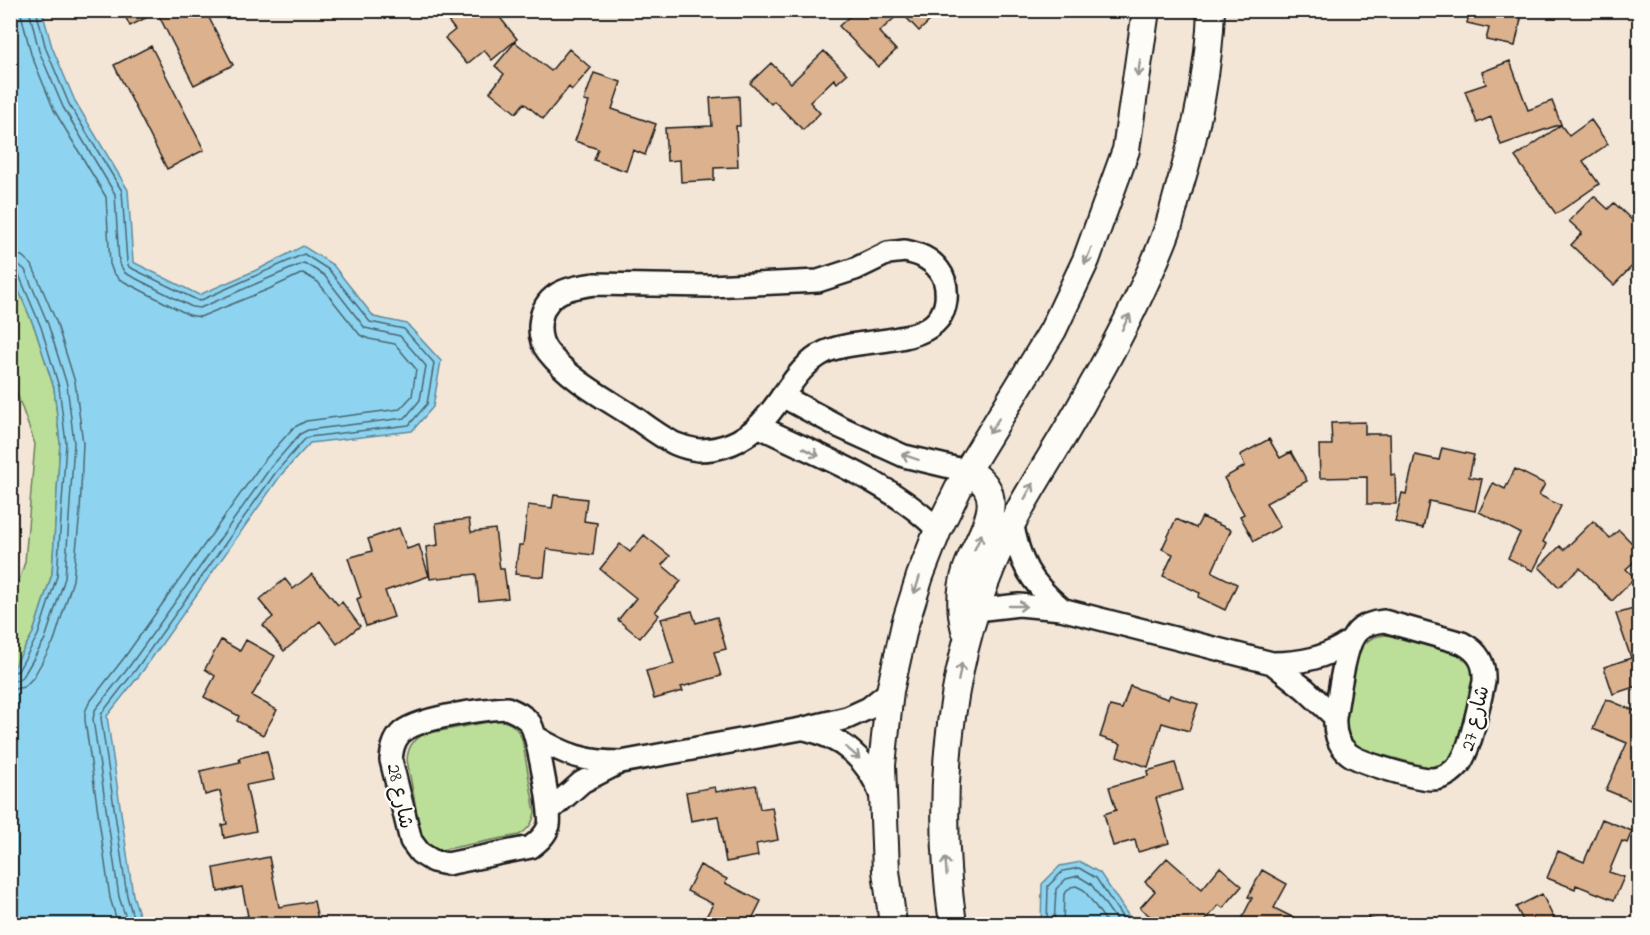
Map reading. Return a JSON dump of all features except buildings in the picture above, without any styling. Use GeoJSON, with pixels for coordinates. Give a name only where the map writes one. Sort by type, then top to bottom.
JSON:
{"type":"FeatureCollection","features":[{"type":"Feature","properties":{"kind":"street"},"geometry":{"type":"LineString","coordinates":[[892,924],[886,871],[882,765],[890,691],[905,624],[938,530],[967,471],[1053,330],[1086,260],[1126,150],[1146,10]]}},
{"type":"Feature","properties":{"kind":"street"},"geometry":{"type":"LineString","coordinates":[[953,924],[946,865],[944,807],[955,698],[967,639],[992,567],[1012,521],[1123,330],[1164,238],[1187,164],[1203,93],[1211,10]]}},
{"type":"Feature","properties":{"kind":"street"},"geometry":{"type":"LineString","coordinates":[[905,251],[920,254],[934,263],[943,275],[947,290],[945,306],[938,320],[926,330],[912,336],[847,344],[826,352],[807,364],[758,426],[739,441],[718,449],[696,450],[675,444],[577,379],[556,362],[544,348],[539,329],[543,310],[555,296],[575,287],[595,284],[709,286],[818,280],[855,269],[888,253],[905,251]]}},
{"type":"Feature","properties":{"kind":"street"},"geometry":{"type":"LineString","coordinates":[[782,396],[840,427],[904,456],[967,471],[980,477],[988,488],[992,502],[990,514],[966,571],[962,588],[961,605],[967,639]]}},
{"type":"Feature","properties":{"kind":"street"},"geometry":{"type":"LineString","coordinates":[[758,426],[888,489],[923,515],[938,530]]}},
{"type":"Feature","properties":{"kind":"street","name":"شارع 27"},"geometry":{"type":"LineString","coordinates":[[1012,521],[1016,547],[1026,571],[1042,592],[1061,609]]}},
{"type":"Feature","properties":{"kind":"street","name":"شارع 27"},"geometry":{"type":"LineString","coordinates":[[976,610],[1019,605],[1061,609],[1272,663],[1305,662],[1336,651],[1370,623],[1384,621],[1398,623],[1462,643],[1473,649],[1483,664],[1484,682],[1466,755],[1458,767],[1446,775],[1432,779],[1362,761],[1348,754],[1339,742],[1334,728],[1349,642]]}},
{"type":"Feature","properties":{"kind":"street","name":"شارع 27"},"geometry":{"type":"LineString","coordinates":[[1272,663],[1305,688],[1335,717]]}},
{"type":"Feature","properties":{"kind":"street","name":"شارع 28"},"geometry":{"type":"LineString","coordinates":[[536,737],[576,758],[598,762],[621,762],[801,729],[848,718],[869,708],[890,691]]}},
{"type":"Feature","properties":{"kind":"street","name":"شارع 28"},"geometry":{"type":"LineString","coordinates":[[507,708],[520,714],[530,724],[536,737],[549,811],[549,825],[542,838],[531,847],[447,864],[432,861],[420,853],[411,841],[391,760],[393,747],[399,735],[410,726],[507,708]]}},
{"type":"Feature","properties":{"kind":"street","name":"شارع 28"},"geometry":{"type":"LineString","coordinates":[[801,729],[823,734],[844,745],[862,760],[876,779],[883,801]]}},
{"type":"Feature","properties":{"kind":"street","name":"شارع 28"},"geometry":{"type":"LineString","coordinates":[[549,811],[582,782],[621,762]]}},
{"type":"Feature","properties":{"kind":"green space"},"geometry":{"type":"Polygon","coordinates":[[[11,272],[35,329],[54,388],[60,443],[52,574],[33,633],[11,672],[11,605],[25,562],[35,444],[11,377],[11,272]]]}},
{"type":"Feature","properties":{"kind":"green space"},"geometry":{"type":"Polygon","coordinates":[[[1387,635],[1460,655],[1471,666],[1473,681],[1454,753],[1439,765],[1428,767],[1352,747],[1341,719],[1360,651],[1371,639],[1387,635]]]}},
{"type":"Feature","properties":{"kind":"green space"},"geometry":{"type":"Polygon","coordinates":[[[499,720],[514,726],[522,739],[535,812],[532,823],[519,835],[441,850],[433,847],[425,841],[420,830],[407,760],[408,751],[424,734],[499,720]]]}},
{"type":"Feature","properties":{"kind":"water"},"geometry":{"type":"Polygon","coordinates":[[[10,11],[42,11],[52,47],[75,101],[128,190],[133,262],[199,295],[261,268],[303,246],[333,265],[374,317],[407,324],[441,361],[433,407],[412,431],[310,443],[281,475],[142,672],[107,716],[133,895],[142,924],[11,924],[11,672],[33,633],[52,574],[60,443],[54,388],[35,329],[11,272],[10,11]]]}},
{"type":"Feature","properties":{"kind":"water"},"geometry":{"type":"Polygon","coordinates":[[[1081,862],[1100,873],[1134,924],[1041,924],[1042,884],[1060,866],[1081,862]]]}}]}
